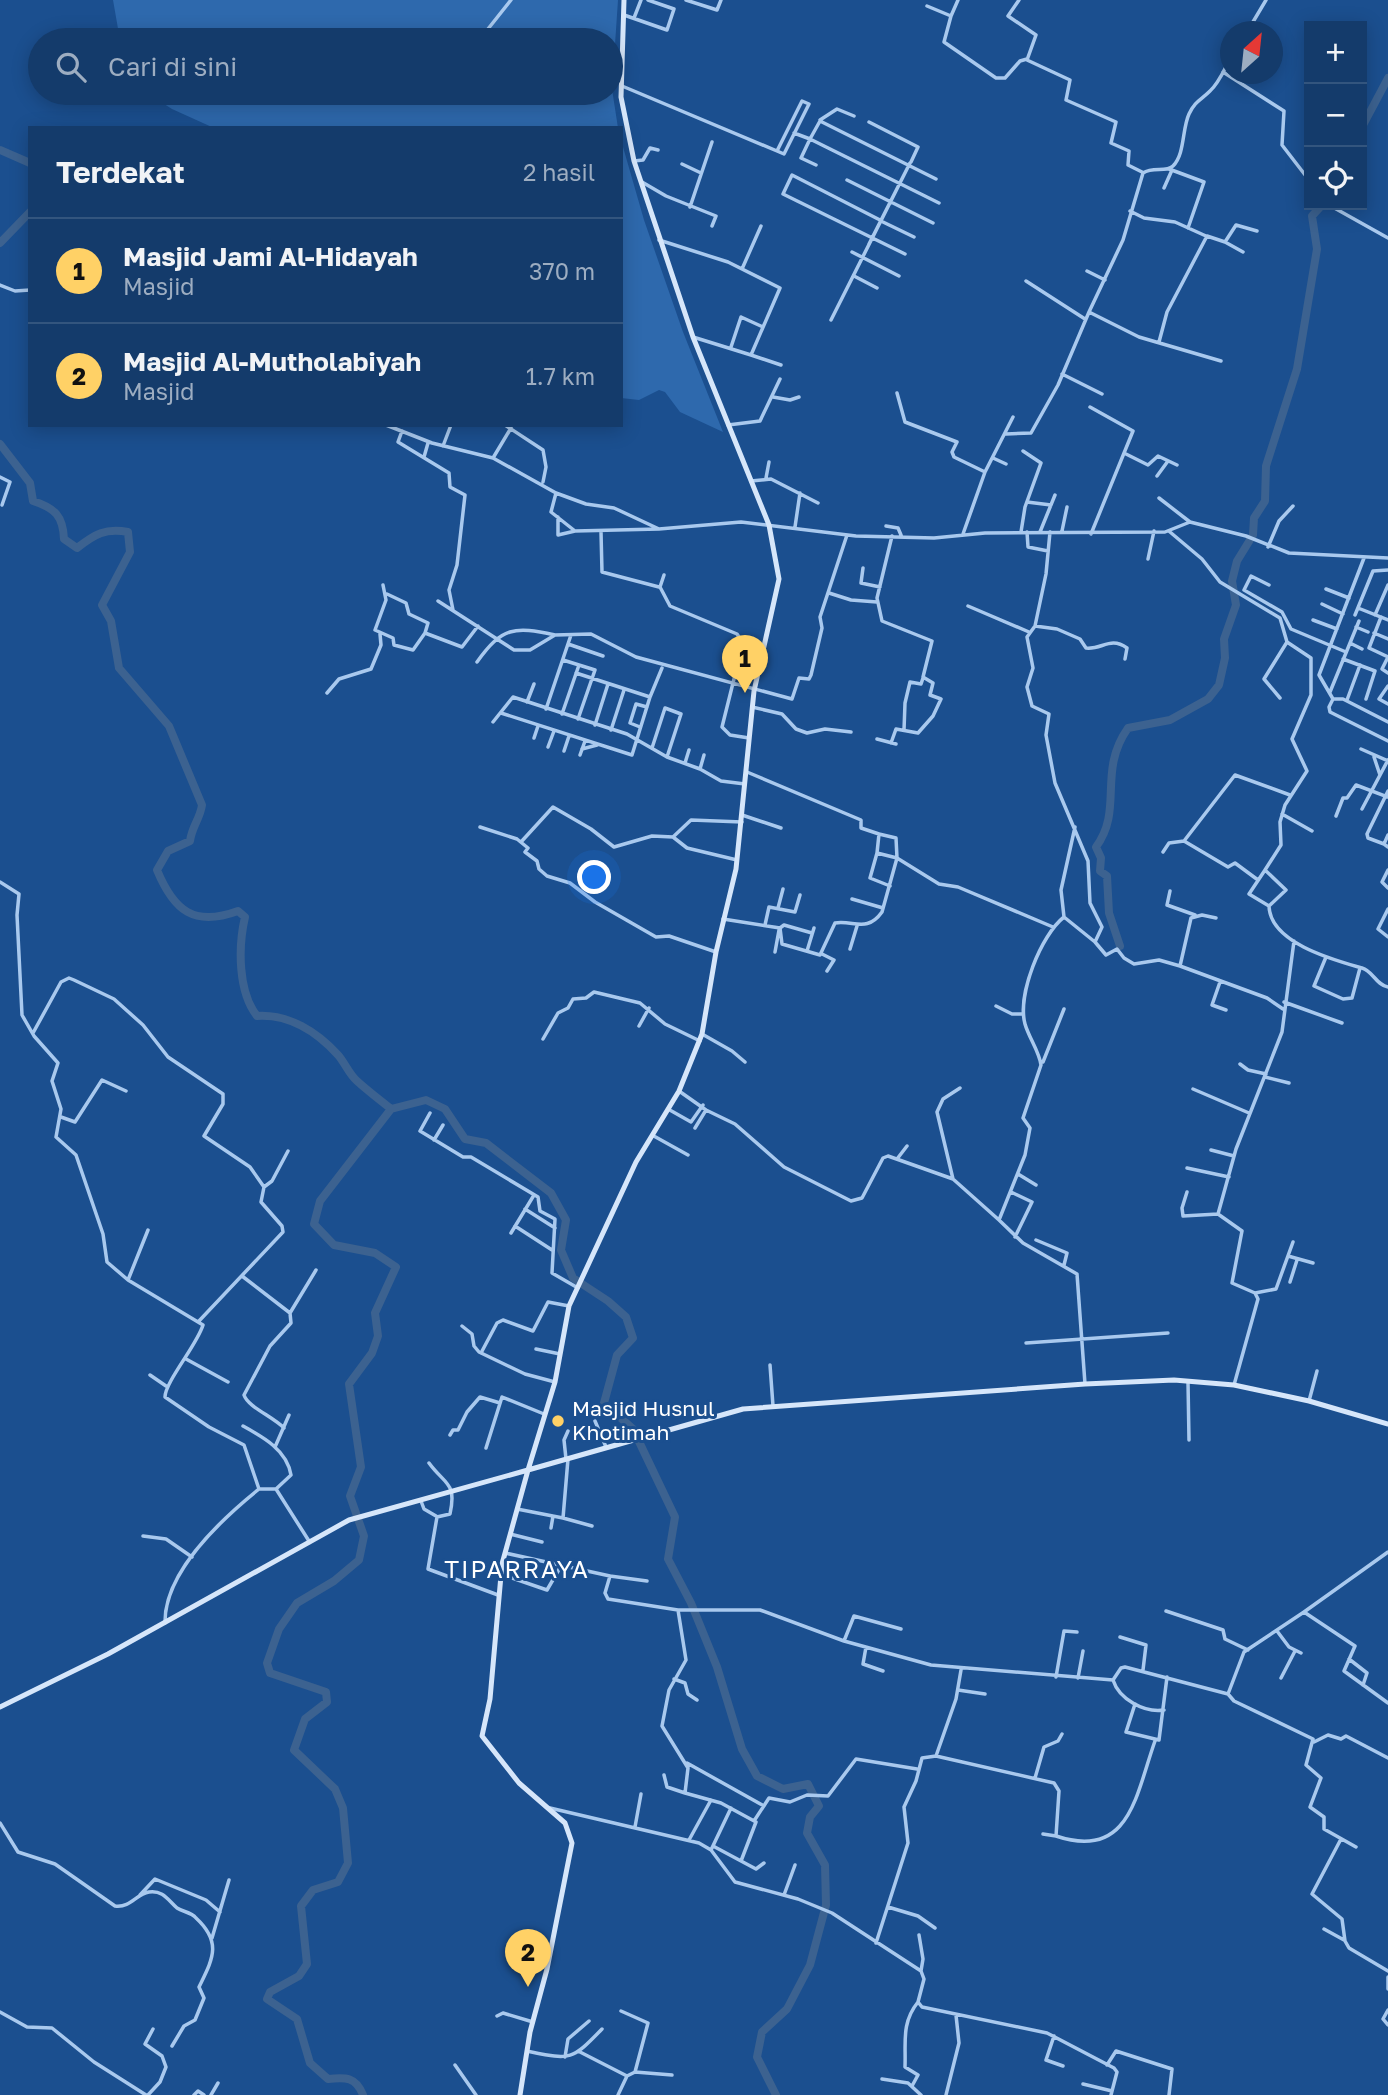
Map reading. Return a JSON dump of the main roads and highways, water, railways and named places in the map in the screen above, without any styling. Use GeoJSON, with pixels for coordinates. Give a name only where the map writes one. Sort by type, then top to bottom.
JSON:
{"type":"FeatureCollection","features":[{"type":"Feature","properties":{"kind":"waterway"},"geometry":{"type":"LineString","coordinates":[[1367,118],[1388,78]]}},
{"type":"Feature","properties":{"kind":"waterway"},"geometry":{"type":"LineString","coordinates":[[0,150],[28,162]]}},
{"type":"Feature","properties":{"kind":"waterway"},"geometry":{"type":"LineString","coordinates":[[1120,946],[1109,913],[1107,876],[1100,871],[1101,858],[1096,847],[1108,819],[1114,760],[1128,728],[1170,720],[1208,699],[1219,685],[1225,658],[1224,639],[1236,605],[1232,581],[1237,561],[1253,535],[1254,518],[1265,501],[1266,466],[1297,369],[1317,249],[1312,216],[1317,210]]}},
{"type":"Feature","properties":{"kind":"waterway"},"geometry":{"type":"LineString","coordinates":[[0,243],[28,214]]}},
{"type":"Feature","properties":{"kind":"waterway"},"geometry":{"type":"LineString","coordinates":[[0,444],[30,483],[33,501],[56,514],[62,524],[64,539],[77,548],[101,533],[128,532],[130,552],[102,605],[111,621],[119,668],[169,726],[202,805],[190,841],[168,851],[157,870],[171,896],[187,912],[198,916],[223,916],[238,911],[245,917],[241,969],[246,995],[257,1016],[291,1021],[312,1032],[338,1055],[357,1081],[391,1109]]}},
{"type":"Feature","properties":{"kind":"waterway"},"geometry":{"type":"LineString","coordinates":[[363,2095],[354,2082],[345,2078],[328,2079],[310,2063],[297,2019],[267,1999],[270,1992],[299,1976],[307,1964],[301,1906],[313,1890],[338,1882],[348,1863],[343,1808],[335,1789],[294,1750],[305,1719],[327,1702],[326,1692],[270,1673],[267,1663],[279,1629],[297,1603],[334,1581],[359,1560],[364,1536],[350,1496],[361,1467],[349,1384],[372,1353],[378,1336],[375,1313],[396,1267],[375,1253],[334,1245],[314,1224],[320,1201],[391,1109],[426,1100],[445,1109],[465,1139],[486,1143],[551,1193],[566,1220],[561,1250],[573,1278],[608,1301],[626,1317],[633,1338],[617,1355],[604,1403],[633,1429],[675,1517],[668,1559],[691,1603],[717,1667],[742,1749],[757,1776],[783,1789],[808,1784],[819,1806],[810,1817],[807,1833],[825,1865],[826,1905],[810,1965],[787,2009],[762,2032],[757,2057],[776,2095]]}},
{"type":"Feature","properties":{"kind":"place","name":"Masjid Jami Al-Hidayah"},"geometry":{"type":"Point","coordinates":[745,693]}},
{"type":"Feature","properties":{"kind":"place","name":"Masjid Husnul Khotimah"},"geometry":{"type":"Point","coordinates":[558,1421]}},
{"type":"Feature","properties":{"kind":"place","name":"Masjid Al-Mutholabiyah"},"geometry":{"type":"Point","coordinates":[528,1987]}},
{"type":"Feature","properties":{"kind":"district","name":"TIPARRAYA"},"geometry":{"type":"Point","coordinates":[517,1570]}}]}
